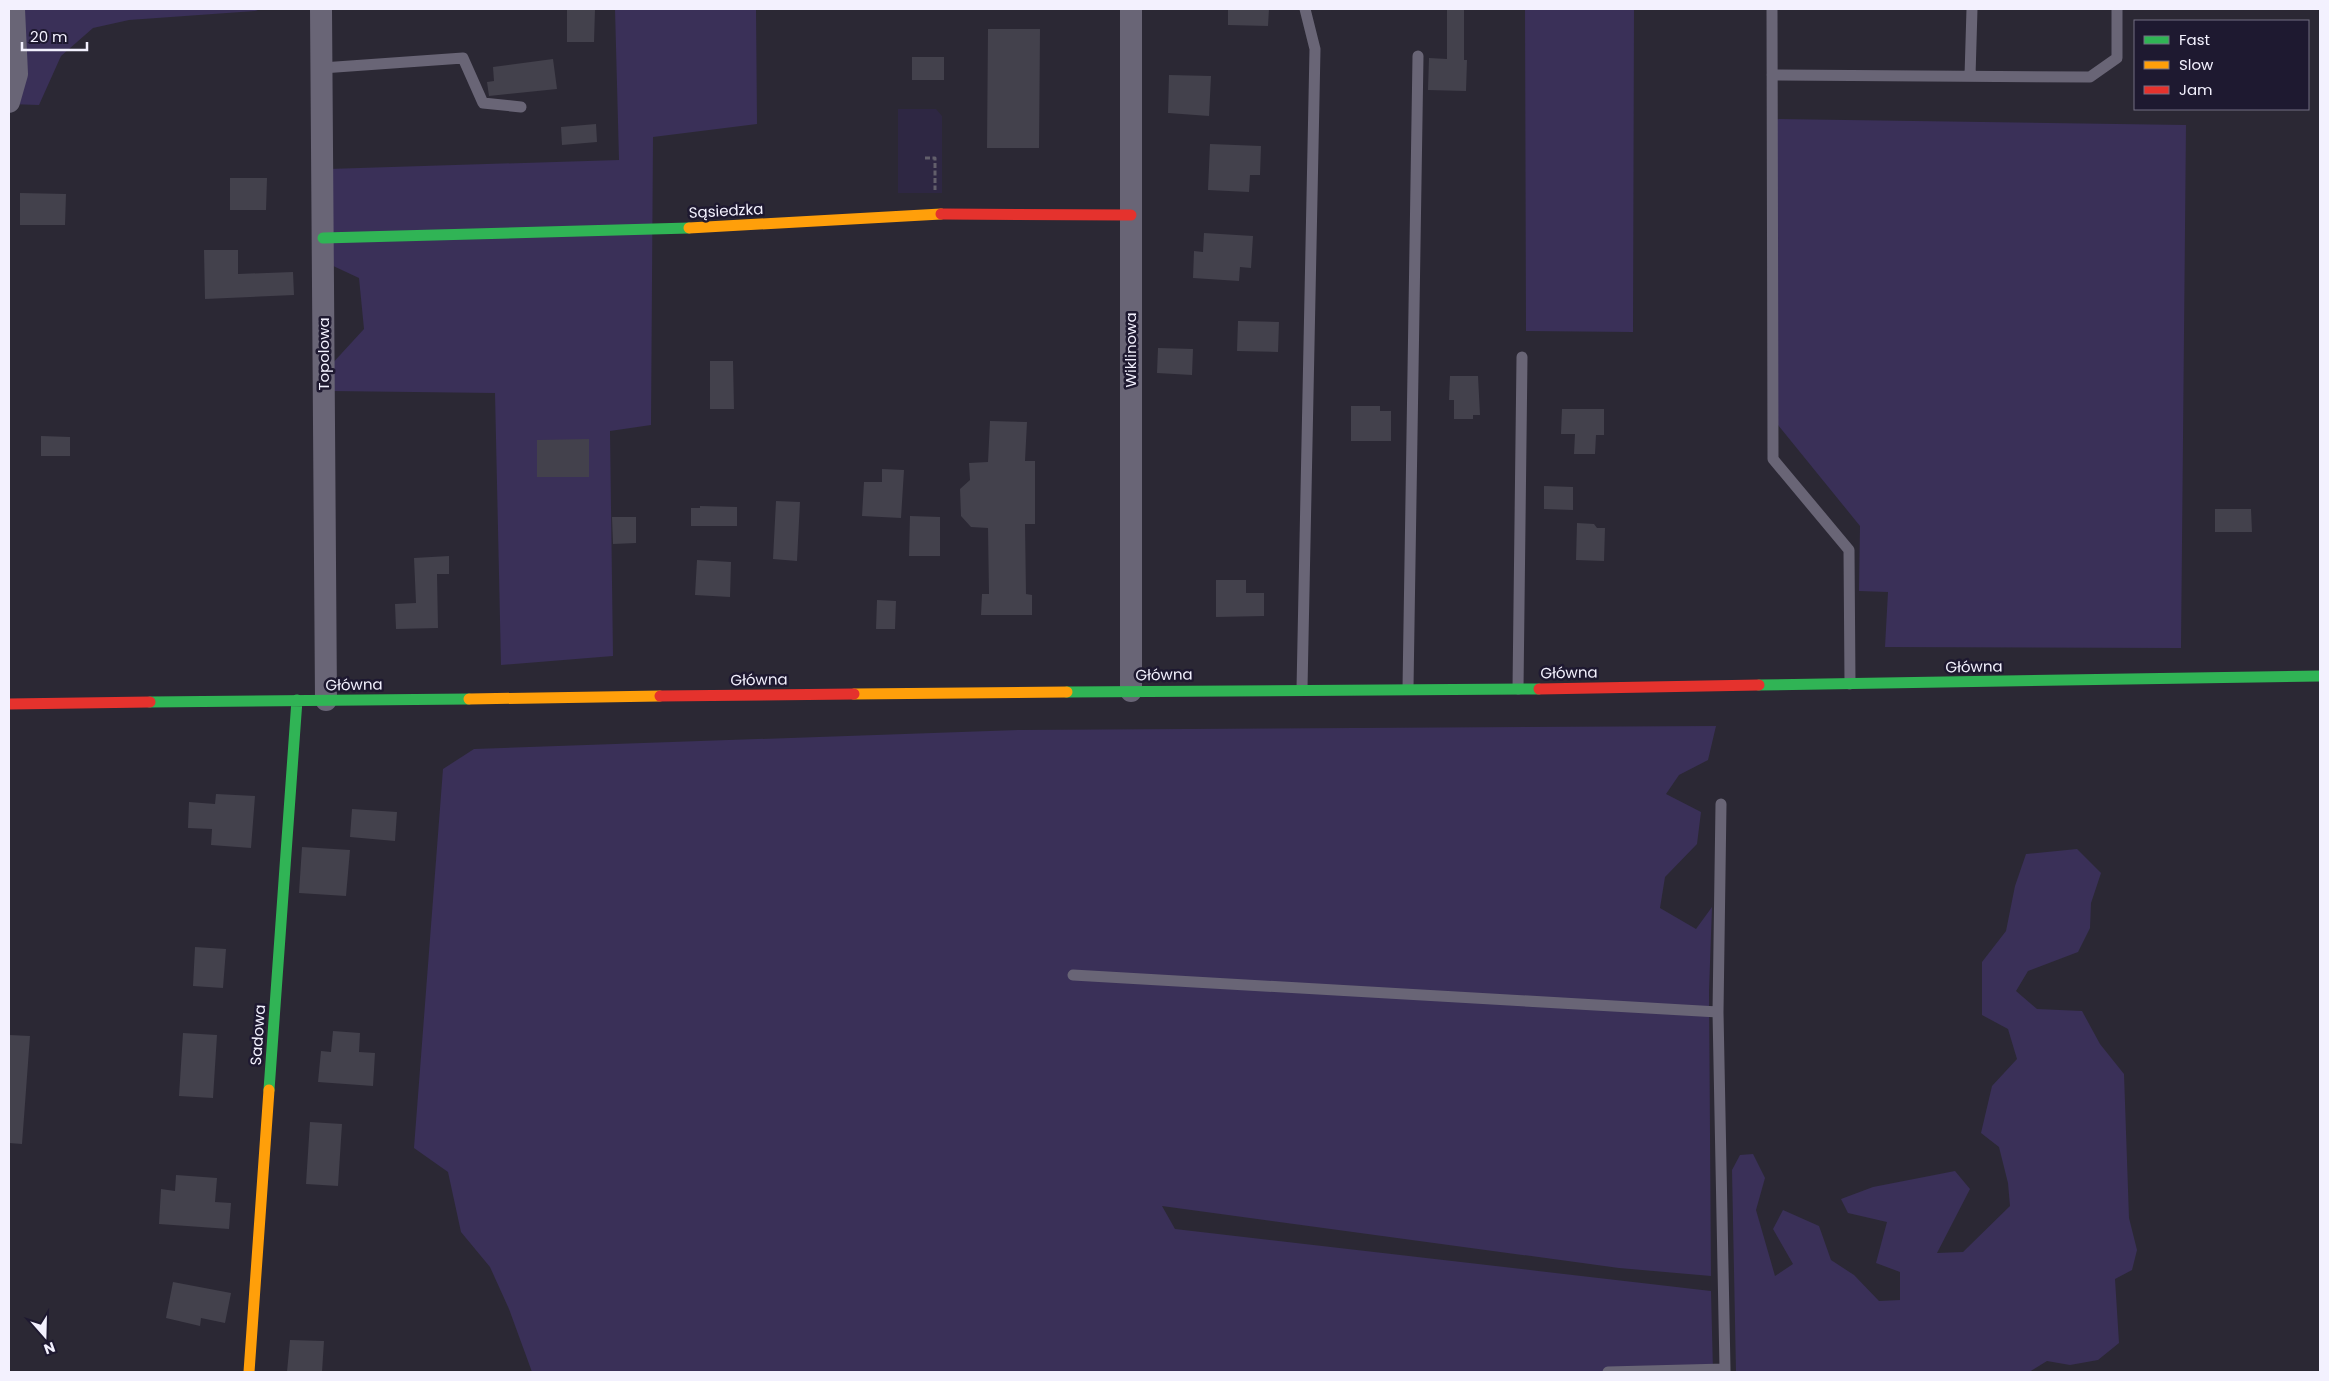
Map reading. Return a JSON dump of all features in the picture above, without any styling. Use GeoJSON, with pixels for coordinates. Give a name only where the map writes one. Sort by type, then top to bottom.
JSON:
{"type":"FeatureCollection","features":[{"type":"Feature","properties":{"kind":"main road","name":"Sąsiedzka"},"geometry":{"type":"LineString","coordinates":[[323,238],[672,229],[949,214],[1131,215]]}},
{"type":"Feature","properties":{"kind":"main road","name":"Główna"},"geometry":{"type":"LineString","coordinates":[[9,704],[1302,689],[1518,689],[2320,676]]}},
{"type":"Feature","properties":{"kind":"main road","name":"Sadowa"},"geometry":{"type":"LineString","coordinates":[[249,1372],[297,700]]}},
{"type":"Feature","properties":{"kind":"street"},"geometry":{"type":"LineString","coordinates":[[9,102],[17,74],[14,9]]}},
{"type":"Feature","properties":{"kind":"street","name":"Topolowa"},"geometry":{"type":"LineString","coordinates":[[321,9],[326,700]]}},
{"type":"Feature","properties":{"kind":"street","name":"Wiklinowa"},"geometry":{"type":"LineString","coordinates":[[1130,9],[1131,691]]}},
{"type":"Feature","properties":{"kind":"lane"},"geometry":{"type":"LineString","coordinates":[[1302,689],[1315,49],[1305,9]]}},
{"type":"Feature","properties":{"kind":"lane"},"geometry":{"type":"LineString","coordinates":[[1772,9],[1773,459],[1849,550],[1850,684]]}},
{"type":"Feature","properties":{"kind":"lane"},"geometry":{"type":"LineString","coordinates":[[1970,76],[1972,9]]}},
{"type":"Feature","properties":{"kind":"lane"},"geometry":{"type":"LineString","coordinates":[[1772,75],[2090,77],[2117,58],[2117,9]]}},
{"type":"Feature","properties":{"kind":"lane"},"geometry":{"type":"LineString","coordinates":[[1408,688],[1418,56]]}},
{"type":"Feature","properties":{"kind":"lane"},"geometry":{"type":"LineString","coordinates":[[322,68],[463,58],[483,104],[521,107]]}},
{"type":"Feature","properties":{"kind":"lane"},"geometry":{"type":"LineString","coordinates":[[1518,689],[1522,357]]}},
{"type":"Feature","properties":{"kind":"lane"},"geometry":{"type":"LineString","coordinates":[[1608,1372],[1725,1370],[1718,1012],[1721,804]]}},
{"type":"Feature","properties":{"kind":"lane"},"geometry":{"type":"LineString","coordinates":[[1073,975],[1718,1012]]}},
{"type":"Feature","properties":{"kind":"path"},"geometry":{"type":"LineString","coordinates":[[925,158],[935,158],[935,194]]}},
{"type":"Feature","properties":{"kind":"shaded area"},"geometry":{"type":"Polygon","coordinates":[[[9,9],[261,9],[129,20],[93,28],[61,56],[39,105],[9,104],[9,9]]]}},
{"type":"Feature","properties":{"kind":"shaded area"},"geometry":{"type":"Polygon","coordinates":[[[615,9],[756,9],[757,124],[653,137],[651,425],[610,431],[613,656],[501,665],[495,393],[330,391],[330,366],[364,329],[359,278],[329,264],[328,169],[619,160],[615,9]]]}},
{"type":"Feature","properties":{"kind":"shaded area"},"geometry":{"type":"Polygon","coordinates":[[[1525,9],[1634,9],[1633,332],[1526,331],[1525,9]]]}},
{"type":"Feature","properties":{"kind":"shaded area"},"geometry":{"type":"Polygon","coordinates":[[[898,109],[936,109],[942,116],[942,193],[898,193],[898,109]]]}},
{"type":"Feature","properties":{"kind":"shaded area"},"geometry":{"type":"Polygon","coordinates":[[[1770,119],[2186,125],[2181,648],[1885,647],[1888,592],[1859,591],[1860,526],[1778,425],[1770,119]]]}},
{"type":"Feature","properties":{"kind":"shaded area"},"geometry":{"type":"Polygon","coordinates":[[[1716,726],[1708,760],[1679,775],[1666,794],[1701,812],[1697,844],[1665,877],[1660,908],[1696,929],[1712,907],[1709,991],[1711,1276],[1619,1268],[1162,1206],[1175,1229],[1711,1291],[1713,1372],[532,1372],[509,1309],[490,1267],[461,1232],[448,1172],[414,1148],[443,769],[474,749],[1018,730],[1716,726]]]}},
{"type":"Feature","properties":{"kind":"shaded area"},"geometry":{"type":"Polygon","coordinates":[[[2077,849],[2101,873],[2091,903],[2090,928],[2078,952],[2028,971],[2016,991],[2037,1009],[2082,1011],[2100,1044],[2124,1074],[2129,1218],[2137,1250],[2132,1270],[2115,1279],[2119,1343],[2098,1360],[2070,1365],[2047,1361],[2029,1372],[1736,1372],[1732,1170],[1740,1155],[1753,1154],[1765,1178],[1756,1210],[1775,1276],[1793,1264],[1773,1229],[1783,1210],[1819,1226],[1831,1260],[1854,1275],[1879,1301],[1900,1300],[1900,1272],[1876,1263],[1887,1222],[1848,1213],[1841,1199],[1873,1187],[1955,1171],[1970,1189],[1937,1253],[1963,1252],[2010,1206],[2008,1183],[1999,1147],[1981,1133],[1992,1086],[2017,1059],[2008,1029],[1982,1015],[1982,962],[2006,931],[2015,886],[2026,854],[2077,849]]]}},
{"type":"Feature","properties":{"kind":"building"},"geometry":{"type":"Polygon","coordinates":[[[567,9],[595,9],[594,42],[567,42],[567,9]]]}},
{"type":"Feature","properties":{"kind":"building"},"geometry":{"type":"Polygon","coordinates":[[[1228,9],[1269,9],[1268,26],[1228,25],[1228,9]]]}},
{"type":"Feature","properties":{"kind":"building"},"geometry":{"type":"Polygon","coordinates":[[[1447,9],[1464,9],[1464,60],[1467,60],[1466,91],[1428,90],[1429,58],[1447,59],[1447,9]]]}},
{"type":"Feature","properties":{"kind":"building"},"geometry":{"type":"Polygon","coordinates":[[[988,29],[1040,29],[1039,148],[987,148],[988,29]]]}},
{"type":"Feature","properties":{"kind":"building"},"geometry":{"type":"Polygon","coordinates":[[[912,57],[944,57],[944,80],[912,80],[912,57]]]}},
{"type":"Feature","properties":{"kind":"building"},"geometry":{"type":"Polygon","coordinates":[[[553,59],[557,89],[489,96],[487,82],[494,81],[493,67],[553,59]]]}},
{"type":"Feature","properties":{"kind":"building"},"geometry":{"type":"Polygon","coordinates":[[[1169,75],[1211,76],[1209,116],[1168,113],[1169,75]]]}},
{"type":"Feature","properties":{"kind":"building"},"geometry":{"type":"Polygon","coordinates":[[[596,124],[597,142],[562,145],[561,127],[596,124]]]}},
{"type":"Feature","properties":{"kind":"building"},"geometry":{"type":"Polygon","coordinates":[[[1210,144],[1261,146],[1260,175],[1250,175],[1249,192],[1208,190],[1210,144]]]}},
{"type":"Feature","properties":{"kind":"building"},"geometry":{"type":"Polygon","coordinates":[[[230,178],[267,178],[266,210],[230,210],[230,178]]]}},
{"type":"Feature","properties":{"kind":"building"},"geometry":{"type":"Polygon","coordinates":[[[20,193],[66,194],[65,225],[20,225],[20,193]]]}},
{"type":"Feature","properties":{"kind":"building"},"geometry":{"type":"Polygon","coordinates":[[[1204,233],[1253,236],[1251,268],[1240,267],[1239,281],[1193,278],[1194,251],[1203,252],[1204,233]]]}},
{"type":"Feature","properties":{"kind":"building"},"geometry":{"type":"Polygon","coordinates":[[[204,250],[238,250],[238,274],[293,272],[294,295],[205,299],[204,250]]]}},
{"type":"Feature","properties":{"kind":"building"},"geometry":{"type":"Polygon","coordinates":[[[1238,321],[1279,322],[1278,352],[1237,351],[1238,321]]]}},
{"type":"Feature","properties":{"kind":"building"},"geometry":{"type":"Polygon","coordinates":[[[1158,348],[1193,349],[1192,375],[1157,373],[1158,348]]]}},
{"type":"Feature","properties":{"kind":"building"},"geometry":{"type":"Polygon","coordinates":[[[710,361],[733,361],[734,409],[710,409],[710,361]]]}},
{"type":"Feature","properties":{"kind":"building"},"geometry":{"type":"Polygon","coordinates":[[[1450,376],[1478,376],[1480,415],[1473,415],[1473,419],[1454,419],[1454,400],[1449,400],[1450,376]]]}},
{"type":"Feature","properties":{"kind":"building"},"geometry":{"type":"Polygon","coordinates":[[[1351,406],[1380,406],[1380,411],[1391,411],[1391,441],[1351,441],[1351,406]]]}},
{"type":"Feature","properties":{"kind":"building"},"geometry":{"type":"Polygon","coordinates":[[[1562,409],[1604,409],[1604,435],[1596,435],[1595,454],[1574,454],[1575,434],[1561,434],[1562,409]]]}},
{"type":"Feature","properties":{"kind":"building"},"geometry":{"type":"Polygon","coordinates":[[[990,421],[1027,422],[1025,461],[1035,461],[1035,524],[1025,524],[1026,594],[1032,595],[1032,615],[981,615],[982,594],[989,594],[988,528],[971,527],[961,516],[960,489],[970,480],[969,463],[988,462],[990,421]]]}},
{"type":"Feature","properties":{"kind":"building"},"geometry":{"type":"Polygon","coordinates":[[[41,436],[70,437],[70,456],[41,456],[41,436]]]}},
{"type":"Feature","properties":{"kind":"building"},"geometry":{"type":"Polygon","coordinates":[[[589,439],[589,477],[537,477],[537,440],[589,439]]]}},
{"type":"Feature","properties":{"kind":"building"},"geometry":{"type":"Polygon","coordinates":[[[882,469],[904,470],[901,518],[862,516],[864,482],[882,482],[882,469]]]}},
{"type":"Feature","properties":{"kind":"building"},"geometry":{"type":"Polygon","coordinates":[[[1544,486],[1573,487],[1573,510],[1544,509],[1544,486]]]}},
{"type":"Feature","properties":{"kind":"building"},"geometry":{"type":"Polygon","coordinates":[[[776,501],[800,502],[797,561],[773,559],[776,501]]]}},
{"type":"Feature","properties":{"kind":"building"},"geometry":{"type":"Polygon","coordinates":[[[700,506],[737,507],[737,526],[691,526],[691,508],[700,508],[700,506]]]}},
{"type":"Feature","properties":{"kind":"building"},"geometry":{"type":"Polygon","coordinates":[[[2215,509],[2251,509],[2252,532],[2215,532],[2215,509]]]}},
{"type":"Feature","properties":{"kind":"building"},"geometry":{"type":"Polygon","coordinates":[[[910,516],[940,517],[940,556],[909,556],[910,516]]]}},
{"type":"Feature","properties":{"kind":"building"},"geometry":{"type":"Polygon","coordinates":[[[612,517],[636,517],[636,543],[613,544],[612,517]]]}},
{"type":"Feature","properties":{"kind":"building"},"geometry":{"type":"Polygon","coordinates":[[[1577,523],[1594,524],[1597,528],[1605,528],[1604,561],[1576,560],[1577,523]]]}},
{"type":"Feature","properties":{"kind":"building"},"geometry":{"type":"Polygon","coordinates":[[[449,556],[449,574],[437,574],[438,628],[396,629],[395,604],[416,603],[414,558],[449,556]]]}},
{"type":"Feature","properties":{"kind":"building"},"geometry":{"type":"Polygon","coordinates":[[[697,560],[731,562],[730,597],[695,595],[697,560]]]}},
{"type":"Feature","properties":{"kind":"building"},"geometry":{"type":"Polygon","coordinates":[[[1216,580],[1246,580],[1246,593],[1264,593],[1264,616],[1216,617],[1216,580]]]}},
{"type":"Feature","properties":{"kind":"building"},"geometry":{"type":"Polygon","coordinates":[[[877,600],[896,601],[895,629],[876,629],[877,600]]]}},
{"type":"Feature","properties":{"kind":"building"},"geometry":{"type":"Polygon","coordinates":[[[216,794],[255,796],[251,848],[211,845],[212,829],[188,828],[189,802],[215,804],[216,794]]]}},
{"type":"Feature","properties":{"kind":"building"},"geometry":{"type":"Polygon","coordinates":[[[352,809],[397,812],[395,841],[350,837],[352,809]]]}},
{"type":"Feature","properties":{"kind":"building"},"geometry":{"type":"Polygon","coordinates":[[[302,847],[350,850],[346,896],[299,893],[302,847]]]}},
{"type":"Feature","properties":{"kind":"building"},"geometry":{"type":"Polygon","coordinates":[[[195,947],[226,949],[223,988],[193,986],[195,947]]]}},
{"type":"Feature","properties":{"kind":"building"},"geometry":{"type":"Polygon","coordinates":[[[333,1031],[360,1033],[359,1052],[375,1053],[373,1086],[318,1082],[321,1051],[331,1052],[333,1031]]]}},
{"type":"Feature","properties":{"kind":"building"},"geometry":{"type":"Polygon","coordinates":[[[183,1033],[217,1035],[213,1098],[179,1096],[183,1033]]]}},
{"type":"Feature","properties":{"kind":"building"},"geometry":{"type":"Polygon","coordinates":[[[9,1035],[30,1036],[22,1144],[9,1143],[9,1035]]]}},
{"type":"Feature","properties":{"kind":"building"},"geometry":{"type":"Polygon","coordinates":[[[310,1122],[342,1124],[338,1186],[306,1184],[310,1122]]]}},
{"type":"Feature","properties":{"kind":"building"},"geometry":{"type":"Polygon","coordinates":[[[176,1175],[217,1178],[215,1202],[231,1203],[229,1229],[159,1224],[161,1189],[175,1191],[176,1175]]]}},
{"type":"Feature","properties":{"kind":"building"},"geometry":{"type":"Polygon","coordinates":[[[173,1282],[231,1293],[225,1323],[201,1318],[200,1326],[166,1318],[173,1282]]]}},
{"type":"Feature","properties":{"kind":"building"},"geometry":{"type":"Polygon","coordinates":[[[290,1340],[324,1341],[322,1372],[287,1372],[290,1340]]]}},
{"type":"Feature","properties":{"kind":"traffic: fast"},"geometry":{"type":"LineString","coordinates":[[323,238],[689,228]]}},
{"type":"Feature","properties":{"kind":"traffic: fast"},"geometry":{"type":"LineString","coordinates":[[1759,685],[2320,676]]}},
{"type":"Feature","properties":{"kind":"traffic: fast"},"geometry":{"type":"LineString","coordinates":[[1067,692],[1539,689]]}},
{"type":"Feature","properties":{"kind":"traffic: fast"},"geometry":{"type":"LineString","coordinates":[[150,702],[469,699]]}},
{"type":"Feature","properties":{"kind":"traffic: fast"},"geometry":{"type":"LineString","coordinates":[[269,1090],[297,700]]}},
{"type":"Feature","properties":{"kind":"traffic: slow"},"geometry":{"type":"LineString","coordinates":[[689,228],[941,214]]}},
{"type":"Feature","properties":{"kind":"traffic: slow"},"geometry":{"type":"LineString","coordinates":[[854,694],[1067,692]]}},
{"type":"Feature","properties":{"kind":"traffic: slow"},"geometry":{"type":"LineString","coordinates":[[469,699],[660,696]]}},
{"type":"Feature","properties":{"kind":"traffic: slow"},"geometry":{"type":"LineString","coordinates":[[249,1372],[269,1090]]}},
{"type":"Feature","properties":{"kind":"traffic: jam"},"geometry":{"type":"LineString","coordinates":[[941,214],[1131,215]]}},
{"type":"Feature","properties":{"kind":"traffic: jam"},"geometry":{"type":"LineString","coordinates":[[1539,689],[1759,685]]}},
{"type":"Feature","properties":{"kind":"traffic: jam"},"geometry":{"type":"LineString","coordinates":[[660,696],[854,694]]}},
{"type":"Feature","properties":{"kind":"traffic: jam"},"geometry":{"type":"LineString","coordinates":[[9,704],[150,702]]}}]}
